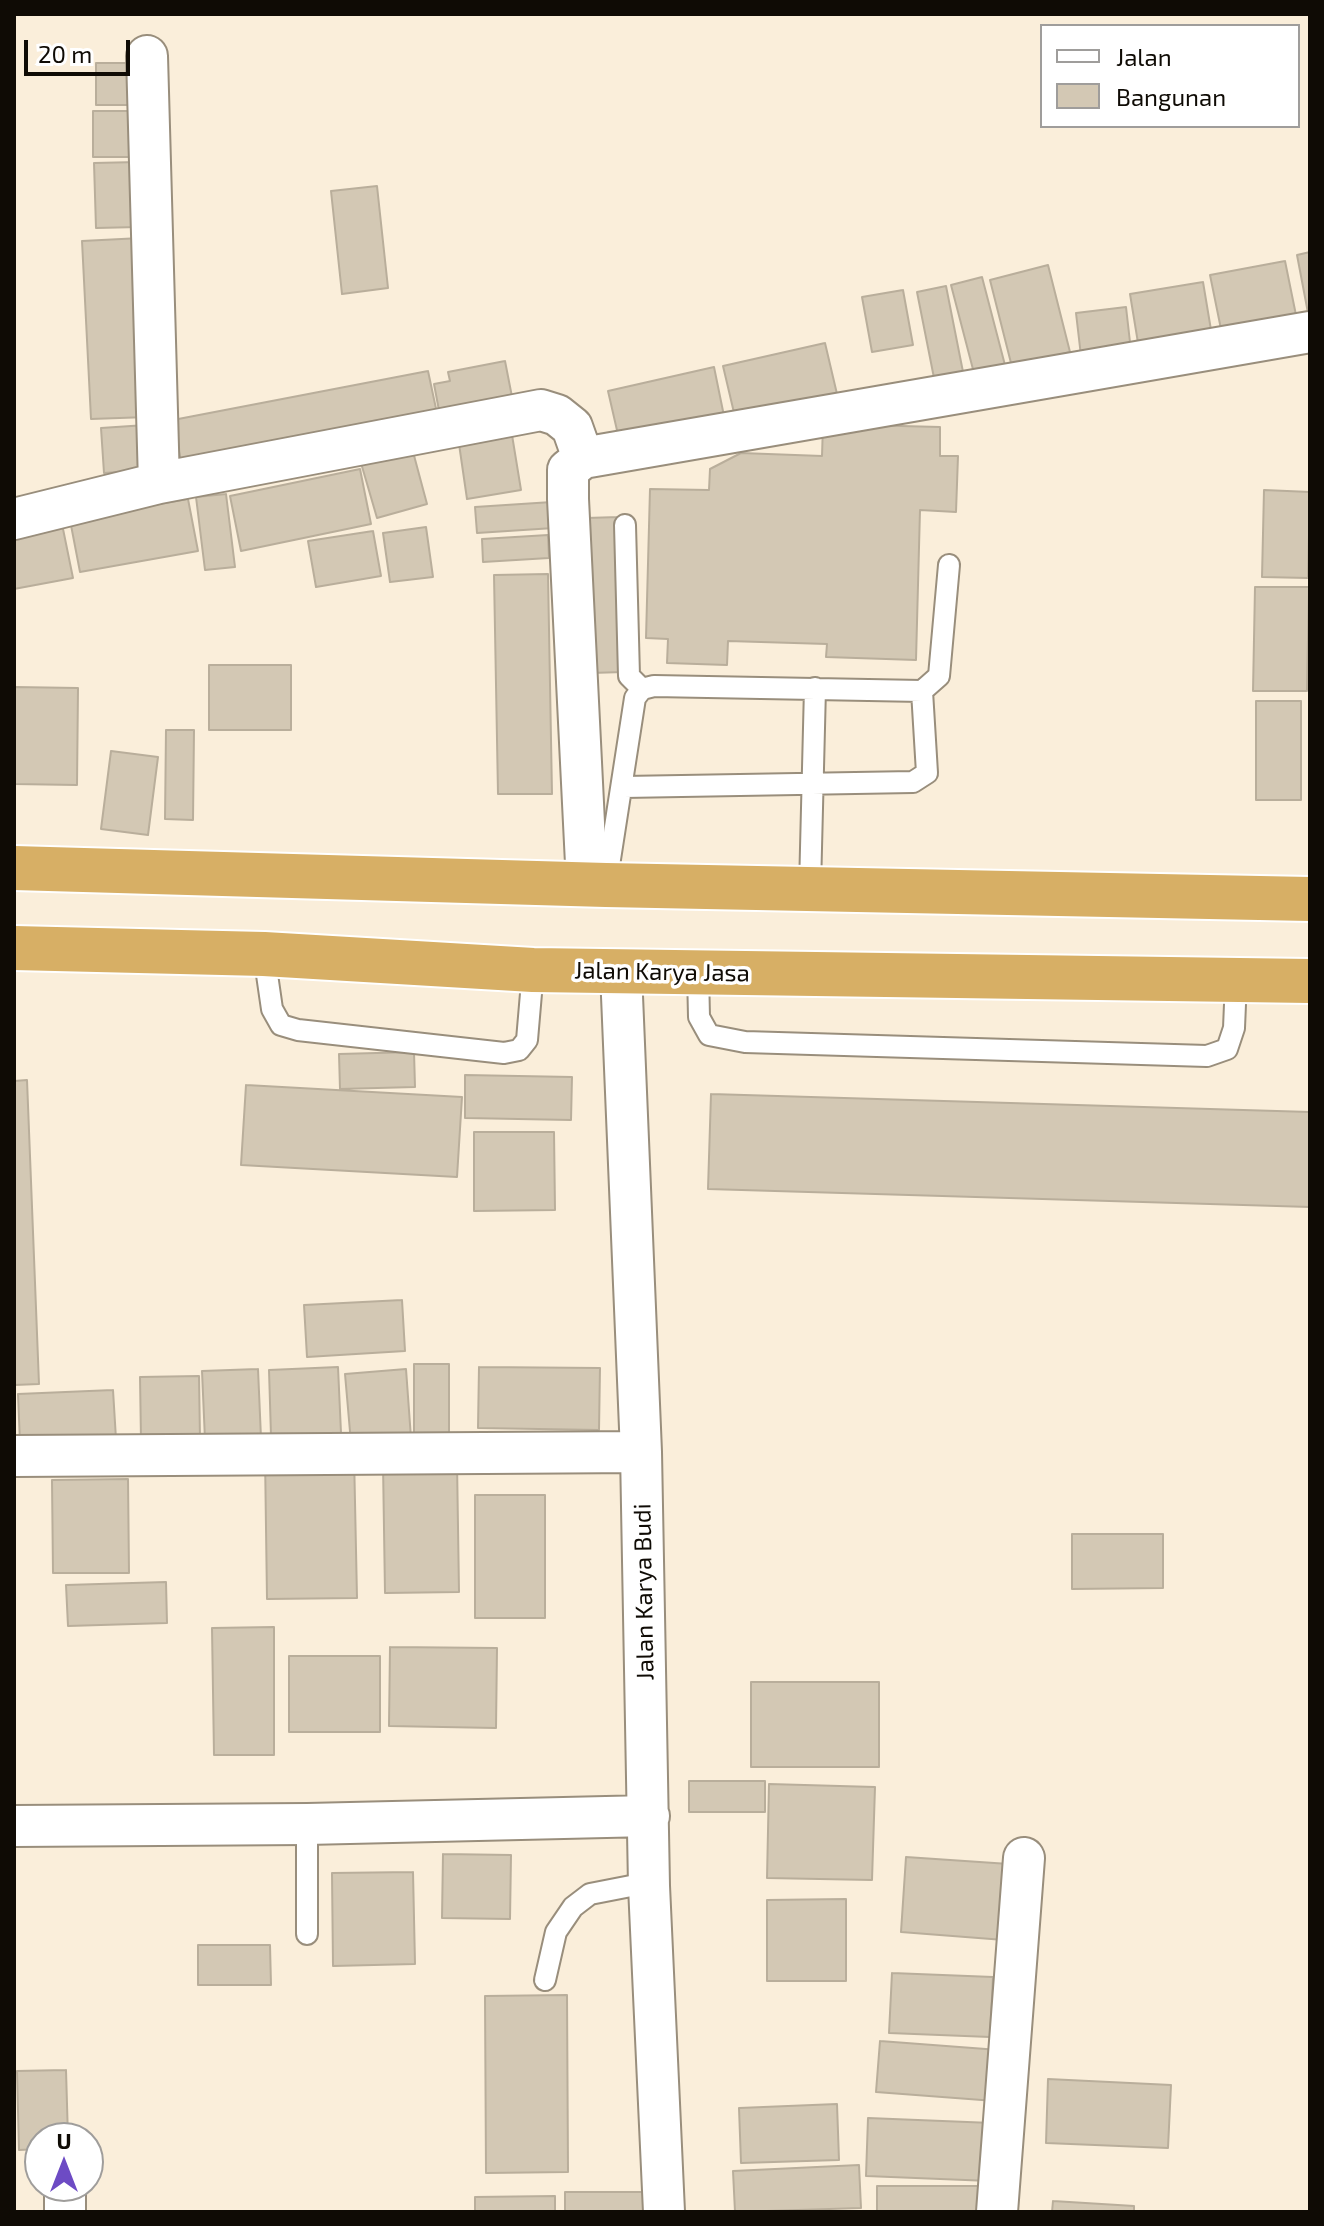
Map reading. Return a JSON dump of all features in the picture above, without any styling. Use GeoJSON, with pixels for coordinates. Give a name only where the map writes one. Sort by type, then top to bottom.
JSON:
{"type":"FeatureCollection","features":[{"type":"Feature","properties":{"kind":"highway"},"geometry":{"type":"LineString","coordinates":[[14,868],[1310,899]]}},
{"type":"Feature","properties":{"kind":"highway","name":"Jalan Karya Jasa"},"geometry":{"type":"LineString","coordinates":[[14,948],[264,954],[533,970],[1310,981]]}},
{"type":"Feature","properties":{"kind":"street"},"geometry":{"type":"LineString","coordinates":[[147,56],[159,483]]}},
{"type":"Feature","properties":{"kind":"street"},"geometry":{"type":"LineString","coordinates":[[597,884],[568,499],[568,470],[583,458],[1310,332]]}},
{"type":"Feature","properties":{"kind":"street"},"geometry":{"type":"LineString","coordinates":[[14,519],[159,483],[541,410],[557,415],[572,427],[583,458]]}},
{"type":"Feature","properties":{"kind":"street","name":"Jalan Karya Budi"},"geometry":{"type":"LineString","coordinates":[[621,972],[641,1452],[649,1886],[664,2212]]}},
{"type":"Feature","properties":{"kind":"street"},"geometry":{"type":"LineString","coordinates":[[14,1456],[641,1452]]}},
{"type":"Feature","properties":{"kind":"street"},"geometry":{"type":"LineString","coordinates":[[14,1826],[307,1824],[649,1816]]}},
{"type":"Feature","properties":{"kind":"street"},"geometry":{"type":"LineString","coordinates":[[997,2212],[1024,1858]]}},
{"type":"Feature","properties":{"kind":"lane"},"geometry":{"type":"LineString","coordinates":[[625,525],[629,676],[642,689]]}},
{"type":"Feature","properties":{"kind":"lane"},"geometry":{"type":"LineString","coordinates":[[597,884],[624,787],[635,698],[642,689],[654,686],[922,691],[939,676],[949,565]]}},
{"type":"Feature","properties":{"kind":"lane"},"geometry":{"type":"LineString","coordinates":[[810,888],[815,688]]}},
{"type":"Feature","properties":{"kind":"lane"},"geometry":{"type":"LineString","coordinates":[[624,787],[813,786],[921,779],[927,773],[922,691]]}},
{"type":"Feature","properties":{"kind":"lane"},"geometry":{"type":"LineString","coordinates":[[264,954],[272,1009],[281,1025],[298,1030],[504,1053],[519,1050],[527,1040],[533,970]]}},
{"type":"Feature","properties":{"kind":"lane"},"geometry":{"type":"LineString","coordinates":[[698,972],[699,1017],[709,1035],[745,1042],[1207,1056],[1227,1049],[1234,1028],[1236,980]]}},
{"type":"Feature","properties":{"kind":"lane"},"geometry":{"type":"LineString","coordinates":[[307,1824],[307,1934]]}},
{"type":"Feature","properties":{"kind":"lane"},"geometry":{"type":"LineString","coordinates":[[545,1980],[556,1932],[573,1907],[590,1894],[631,1886],[649,1886]]}},
{"type":"Feature","properties":{"kind":"building"},"geometry":{"type":"Polygon","coordinates":[[[96,63],[138,63],[138,105],[96,105],[96,63]]]}},
{"type":"Feature","properties":{"kind":"building"},"geometry":{"type":"Polygon","coordinates":[[[93,111],[135,111],[135,157],[93,157],[93,111]]]}},
{"type":"Feature","properties":{"kind":"building"},"geometry":{"type":"Polygon","coordinates":[[[138,162],[139,227],[96,228],[94,163],[138,162]]]}},
{"type":"Feature","properties":{"kind":"building"},"geometry":{"type":"Polygon","coordinates":[[[377,186],[388,288],[342,294],[331,191],[377,186]]]}},
{"type":"Feature","properties":{"kind":"building"},"geometry":{"type":"Polygon","coordinates":[[[141,238],[148,417],[91,419],[82,241],[141,238]]]}},
{"type":"Feature","properties":{"kind":"building"},"geometry":{"type":"Polygon","coordinates":[[[1310,252],[1310,313],[1308,313],[1297,255],[1310,252]]]}},
{"type":"Feature","properties":{"kind":"building"},"geometry":{"type":"Polygon","coordinates":[[[1285,261],[1297,320],[1222,334],[1210,275],[1285,261]]]}},
{"type":"Feature","properties":{"kind":"building"},"geometry":{"type":"Polygon","coordinates":[[[1048,265],[1070,352],[1012,367],[990,280],[1048,265]]]}},
{"type":"Feature","properties":{"kind":"building"},"geometry":{"type":"Polygon","coordinates":[[[982,277],[1006,369],[975,377],[951,285],[982,277]]]}},
{"type":"Feature","properties":{"kind":"building"},"geometry":{"type":"Polygon","coordinates":[[[1203,282],[1212,336],[1139,349],[1130,294],[1203,282]]]}},
{"type":"Feature","properties":{"kind":"building"},"geometry":{"type":"Polygon","coordinates":[[[946,286],[965,382],[936,388],[917,292],[946,286]]]}},
{"type":"Feature","properties":{"kind":"building"},"geometry":{"type":"Polygon","coordinates":[[[903,290],[913,345],[872,352],[862,297],[903,290]]]}},
{"type":"Feature","properties":{"kind":"building"},"geometry":{"type":"Polygon","coordinates":[[[1126,307],[1131,351],[1081,356],[1076,313],[1126,307]]]}},
{"type":"Feature","properties":{"kind":"building"},"geometry":{"type":"Polygon","coordinates":[[[825,343],[837,394],[735,417],[723,366],[825,343]]]}},
{"type":"Feature","properties":{"kind":"building"},"geometry":{"type":"Polygon","coordinates":[[[505,361],[514,407],[441,421],[434,384],[450,381],[448,372],[505,361]]]}},
{"type":"Feature","properties":{"kind":"building"},"geometry":{"type":"Polygon","coordinates":[[[714,367],[724,416],[619,439],[608,391],[714,367]]]}},
{"type":"Feature","properties":{"kind":"building"},"geometry":{"type":"Polygon","coordinates":[[[428,371],[438,418],[182,467],[173,420],[428,371]]]}},
{"type":"Feature","properties":{"kind":"building"},"geometry":{"type":"Polygon","coordinates":[[[823,424],[940,427],[940,456],[958,456],[956,512],[920,510],[916,660],[826,657],[827,644],[728,641],[727,665],[667,663],[668,639],[646,638],[650,489],[709,490],[710,469],[741,453],[822,456],[823,424]]]}},
{"type":"Feature","properties":{"kind":"building"},"geometry":{"type":"Polygon","coordinates":[[[146,425],[148,470],[104,473],[101,428],[146,425]]]}},
{"type":"Feature","properties":{"kind":"building"},"geometry":{"type":"Polygon","coordinates":[[[512,435],[521,490],[467,499],[459,444],[512,435]]]}},
{"type":"Feature","properties":{"kind":"building"},"geometry":{"type":"Polygon","coordinates":[[[412,448],[427,504],[377,518],[361,463],[412,448]]]}},
{"type":"Feature","properties":{"kind":"building"},"geometry":{"type":"Polygon","coordinates":[[[360,469],[371,524],[241,551],[230,496],[360,469]]]}},
{"type":"Feature","properties":{"kind":"building"},"geometry":{"type":"Polygon","coordinates":[[[1264,490],[1310,492],[1308,578],[1262,577],[1264,490]]]}},
{"type":"Feature","properties":{"kind":"building"},"geometry":{"type":"Polygon","coordinates":[[[226,494],[235,567],[205,570],[196,497],[226,494]]]}},
{"type":"Feature","properties":{"kind":"building"},"geometry":{"type":"Polygon","coordinates":[[[188,499],[198,551],[80,572],[70,520],[188,499]]]}},
{"type":"Feature","properties":{"kind":"building"},"geometry":{"type":"Polygon","coordinates":[[[552,502],[554,528],[477,533],[475,507],[552,502]]]}},
{"type":"Feature","properties":{"kind":"building"},"geometry":{"type":"Polygon","coordinates":[[[619,517],[624,672],[590,673],[586,518],[619,517]]]}},
{"type":"Feature","properties":{"kind":"building"},"geometry":{"type":"Polygon","coordinates":[[[62,524],[73,578],[14,589],[14,533],[62,524]]]}},
{"type":"Feature","properties":{"kind":"building"},"geometry":{"type":"Polygon","coordinates":[[[426,527],[433,577],[390,582],[383,533],[426,527]]]}},
{"type":"Feature","properties":{"kind":"building"},"geometry":{"type":"Polygon","coordinates":[[[373,531],[381,576],[316,587],[308,541],[373,531]]]}},
{"type":"Feature","properties":{"kind":"building"},"geometry":{"type":"Polygon","coordinates":[[[548,535],[549,558],[483,562],[482,539],[548,535]]]}},
{"type":"Feature","properties":{"kind":"building"},"geometry":{"type":"Polygon","coordinates":[[[548,574],[552,794],[498,794],[494,575],[548,574]]]}},
{"type":"Feature","properties":{"kind":"building"},"geometry":{"type":"Polygon","coordinates":[[[1255,587],[1309,587],[1307,691],[1253,691],[1255,587]]]}},
{"type":"Feature","properties":{"kind":"building"},"geometry":{"type":"Polygon","coordinates":[[[209,665],[291,665],[291,730],[209,730],[209,665]]]}},
{"type":"Feature","properties":{"kind":"building"},"geometry":{"type":"Polygon","coordinates":[[[14,687],[78,688],[77,785],[14,784],[14,687]]]}},
{"type":"Feature","properties":{"kind":"building"},"geometry":{"type":"Polygon","coordinates":[[[1256,701],[1301,701],[1301,800],[1256,800],[1256,701]]]}},
{"type":"Feature","properties":{"kind":"building"},"geometry":{"type":"Polygon","coordinates":[[[166,730],[194,730],[193,820],[165,819],[166,730]]]}},
{"type":"Feature","properties":{"kind":"building"},"geometry":{"type":"Polygon","coordinates":[[[111,751],[158,757],[148,835],[101,829],[111,751]]]}},
{"type":"Feature","properties":{"kind":"building"},"geometry":{"type":"Polygon","coordinates":[[[414,1052],[415,1087],[340,1089],[339,1054],[414,1052]]]}},
{"type":"Feature","properties":{"kind":"building"},"geometry":{"type":"Polygon","coordinates":[[[465,1075],[572,1077],[571,1120],[465,1118],[465,1075]]]}},
{"type":"Feature","properties":{"kind":"building"},"geometry":{"type":"Polygon","coordinates":[[[27,1080],[39,1384],[14,1385],[14,1081],[27,1080]]]}},
{"type":"Feature","properties":{"kind":"building"},"geometry":{"type":"Polygon","coordinates":[[[246,1085],[462,1097],[457,1177],[241,1165],[246,1085]]]}},
{"type":"Feature","properties":{"kind":"building"},"geometry":{"type":"Polygon","coordinates":[[[711,1094],[1310,1112],[1310,1207],[708,1189],[711,1094]]]}},
{"type":"Feature","properties":{"kind":"building"},"geometry":{"type":"Polygon","coordinates":[[[474,1132],[554,1132],[555,1210],[474,1211],[474,1132]]]}},
{"type":"Feature","properties":{"kind":"building"},"geometry":{"type":"Polygon","coordinates":[[[402,1300],[405,1351],[307,1357],[304,1305],[402,1300]]]}},
{"type":"Feature","properties":{"kind":"building"},"geometry":{"type":"Polygon","coordinates":[[[414,1364],[449,1364],[449,1445],[414,1445],[414,1364]]]}},
{"type":"Feature","properties":{"kind":"building"},"geometry":{"type":"Polygon","coordinates":[[[338,1367],[341,1433],[271,1436],[269,1370],[338,1367]]]}},
{"type":"Feature","properties":{"kind":"building"},"geometry":{"type":"Polygon","coordinates":[[[479,1367],[600,1368],[599,1430],[478,1428],[479,1367]]]}},
{"type":"Feature","properties":{"kind":"building"},"geometry":{"type":"Polygon","coordinates":[[[258,1369],[261,1438],[205,1440],[202,1371],[258,1369]]]}},
{"type":"Feature","properties":{"kind":"building"},"geometry":{"type":"Polygon","coordinates":[[[406,1369],[411,1438],[351,1443],[345,1374],[406,1369]]]}},
{"type":"Feature","properties":{"kind":"building"},"geometry":{"type":"Polygon","coordinates":[[[199,1376],[200,1439],[141,1440],[140,1377],[199,1376]]]}},
{"type":"Feature","properties":{"kind":"building"},"geometry":{"type":"Polygon","coordinates":[[[113,1390],[116,1439],[20,1443],[18,1394],[113,1390]]]}},
{"type":"Feature","properties":{"kind":"building"},"geometry":{"type":"Polygon","coordinates":[[[354,1454],[357,1598],[267,1599],[265,1456],[354,1454]]]}},
{"type":"Feature","properties":{"kind":"building"},"geometry":{"type":"Polygon","coordinates":[[[457,1462],[459,1592],[385,1593],[383,1464],[457,1462]]]}},
{"type":"Feature","properties":{"kind":"building"},"geometry":{"type":"Polygon","coordinates":[[[128,1479],[129,1573],[53,1573],[52,1480],[128,1479]]]}},
{"type":"Feature","properties":{"kind":"building"},"geometry":{"type":"Polygon","coordinates":[[[475,1495],[545,1495],[545,1618],[475,1618],[475,1495]]]}},
{"type":"Feature","properties":{"kind":"building"},"geometry":{"type":"Polygon","coordinates":[[[1072,1534],[1163,1534],[1163,1588],[1072,1589],[1072,1534]]]}},
{"type":"Feature","properties":{"kind":"building"},"geometry":{"type":"Polygon","coordinates":[[[166,1582],[167,1623],[68,1626],[66,1585],[166,1582]]]}},
{"type":"Feature","properties":{"kind":"building"},"geometry":{"type":"Polygon","coordinates":[[[274,1627],[274,1755],[214,1755],[212,1628],[274,1627]]]}},
{"type":"Feature","properties":{"kind":"building"},"geometry":{"type":"Polygon","coordinates":[[[390,1647],[497,1648],[496,1728],[389,1726],[390,1647]]]}},
{"type":"Feature","properties":{"kind":"building"},"geometry":{"type":"Polygon","coordinates":[[[289,1656],[380,1656],[380,1732],[289,1732],[289,1656]]]}},
{"type":"Feature","properties":{"kind":"building"},"geometry":{"type":"Polygon","coordinates":[[[751,1682],[879,1682],[879,1767],[751,1767],[751,1682]]]}},
{"type":"Feature","properties":{"kind":"building"},"geometry":{"type":"Polygon","coordinates":[[[689,1781],[765,1781],[765,1812],[689,1812],[689,1781]]]}},
{"type":"Feature","properties":{"kind":"building"},"geometry":{"type":"Polygon","coordinates":[[[769,1784],[875,1787],[872,1880],[767,1878],[769,1784]]]}},
{"type":"Feature","properties":{"kind":"building"},"geometry":{"type":"Polygon","coordinates":[[[443,1854],[511,1855],[510,1919],[442,1918],[443,1854]]]}},
{"type":"Feature","properties":{"kind":"building"},"geometry":{"type":"Polygon","coordinates":[[[906,1857],[1009,1864],[1004,1940],[901,1932],[906,1857]]]}},
{"type":"Feature","properties":{"kind":"building"},"geometry":{"type":"Polygon","coordinates":[[[413,1872],[415,1964],[333,1966],[332,1873],[413,1872]]]}},
{"type":"Feature","properties":{"kind":"building"},"geometry":{"type":"Polygon","coordinates":[[[846,1899],[846,1981],[767,1981],[767,1900],[846,1899]]]}},
{"type":"Feature","properties":{"kind":"building"},"geometry":{"type":"Polygon","coordinates":[[[198,1945],[270,1945],[271,1985],[198,1985],[198,1945]]]}},
{"type":"Feature","properties":{"kind":"building"},"geometry":{"type":"Polygon","coordinates":[[[892,1973],[993,1977],[990,2037],[889,2033],[892,1973]]]}},
{"type":"Feature","properties":{"kind":"building"},"geometry":{"type":"Polygon","coordinates":[[[567,1995],[568,2172],[486,2173],[485,1996],[567,1995]]]}},
{"type":"Feature","properties":{"kind":"building"},"geometry":{"type":"Polygon","coordinates":[[[880,2041],[999,2050],[995,2101],[876,2092],[880,2041]]]}},
{"type":"Feature","properties":{"kind":"building"},"geometry":{"type":"Polygon","coordinates":[[[66,2070],[68,2122],[24,2122],[24,2150],[19,2150],[17,2071],[66,2070]]]}},
{"type":"Feature","properties":{"kind":"building"},"geometry":{"type":"Polygon","coordinates":[[[1048,2079],[1171,2085],[1168,2148],[1046,2143],[1048,2079]]]}},
{"type":"Feature","properties":{"kind":"building"},"geometry":{"type":"Polygon","coordinates":[[[837,2104],[839,2160],[741,2163],[739,2108],[837,2104]]]}},
{"type":"Feature","properties":{"kind":"building"},"geometry":{"type":"Polygon","coordinates":[[[868,2118],[992,2123],[990,2181],[866,2176],[868,2118]]]}},
{"type":"Feature","properties":{"kind":"building"},"geometry":{"type":"Polygon","coordinates":[[[859,2165],[861,2208],[735,2212],[733,2171],[859,2165]]]}},
{"type":"Feature","properties":{"kind":"building"},"geometry":{"type":"Polygon","coordinates":[[[877,2186],[984,2186],[984,2212],[877,2212],[877,2186]]]}},
{"type":"Feature","properties":{"kind":"building"},"geometry":{"type":"Polygon","coordinates":[[[565,2192],[657,2192],[657,2212],[565,2212],[565,2192]]]}},
{"type":"Feature","properties":{"kind":"building"},"geometry":{"type":"Polygon","coordinates":[[[555,2196],[555,2212],[475,2212],[475,2197],[555,2196]]]}},
{"type":"Feature","properties":{"kind":"building"},"geometry":{"type":"Polygon","coordinates":[[[1053,2201],[1134,2206],[1134,2212],[1052,2212],[1053,2201]]]}}]}
